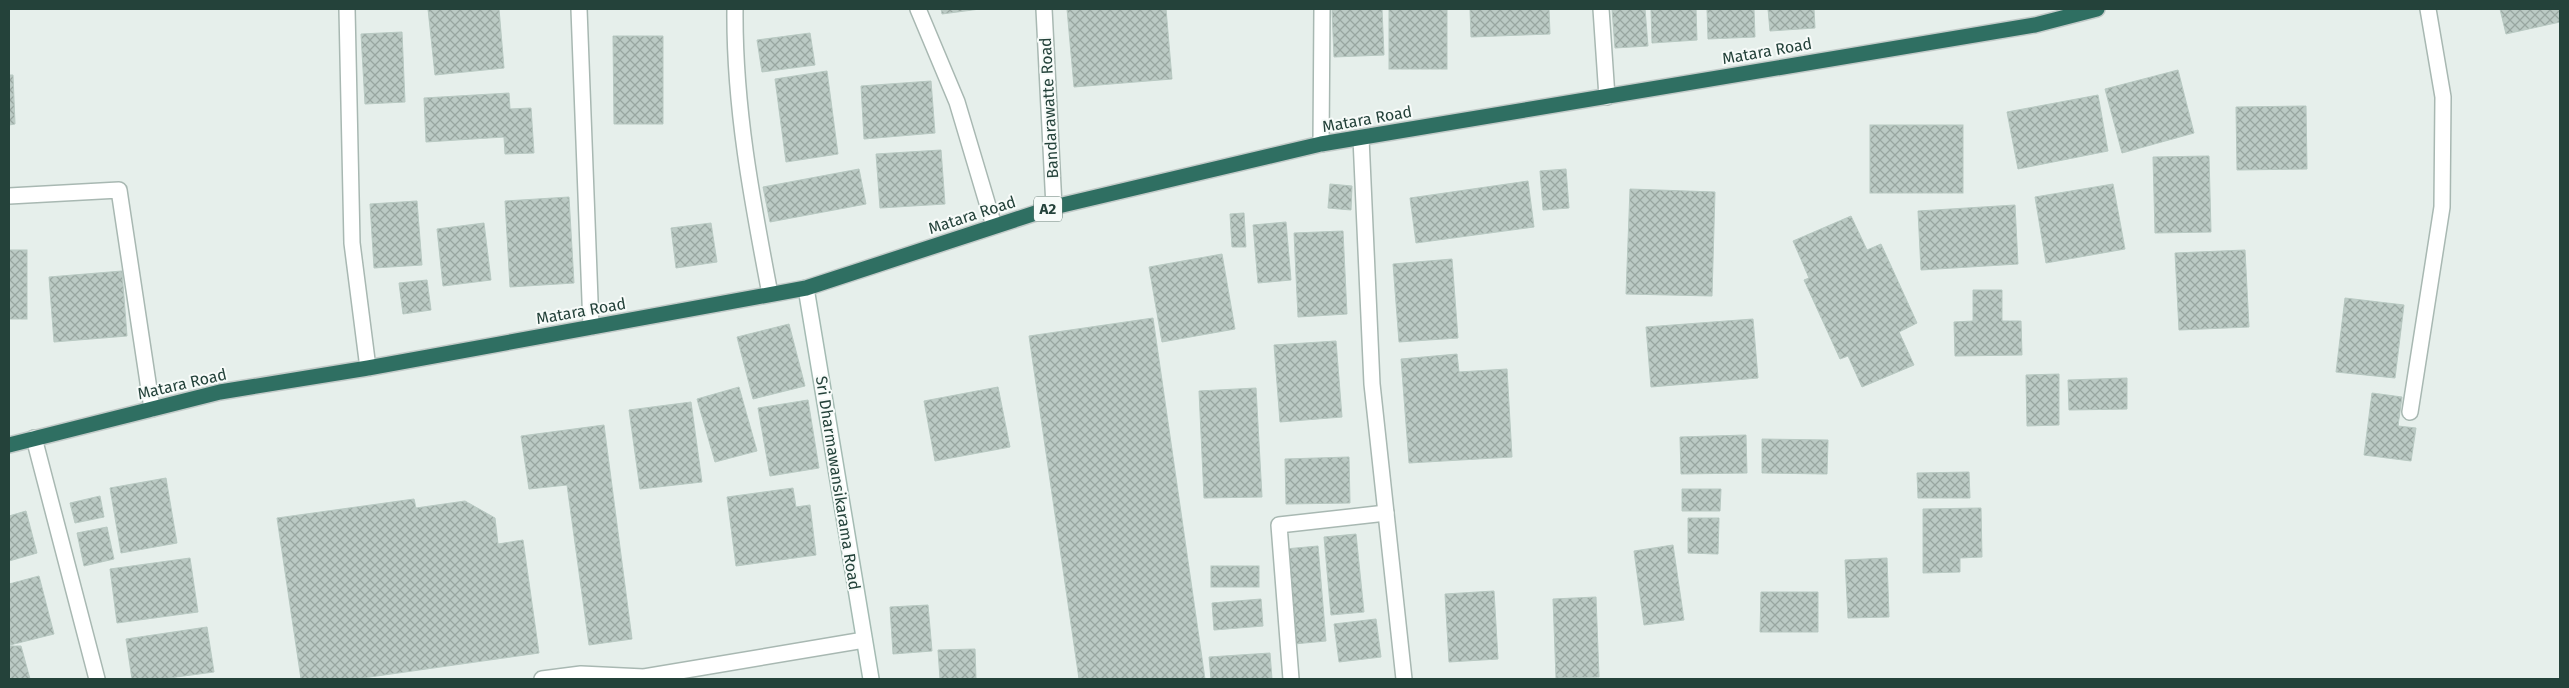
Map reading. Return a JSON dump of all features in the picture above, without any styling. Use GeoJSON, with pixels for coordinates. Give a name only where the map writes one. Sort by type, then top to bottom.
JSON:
{"type":"FeatureCollection","features":[{"type":"Feature","properties":{"kind":"highway","name":"Matara Road"},"geometry":{"type":"LineString","coordinates":[[9,445],[220,392],[368,368],[806,288],[1054,207],[1321,144],[2034,25],[2097,9]]}},
{"type":"Feature","properties":{"kind":"street"},"geometry":{"type":"LineString","coordinates":[[347,9],[352,243],[368,368]]}},
{"type":"Feature","properties":{"kind":"street"},"geometry":{"type":"LineString","coordinates":[[579,9],[591,327]]}},
{"type":"Feature","properties":{"kind":"street"},"geometry":{"type":"LineString","coordinates":[[735,9],[735,51],[746,164],[770,294]]}},
{"type":"Feature","properties":{"kind":"street"},"geometry":{"type":"LineString","coordinates":[[918,9],[957,102],[994,226]]}},
{"type":"Feature","properties":{"kind":"street","name":"Bandarawatte Road"},"geometry":{"type":"LineString","coordinates":[[1044,9],[1054,207]]}},
{"type":"Feature","properties":{"kind":"street"},"geometry":{"type":"LineString","coordinates":[[1321,144],[1322,9]]}},
{"type":"Feature","properties":{"kind":"street"},"geometry":{"type":"LineString","coordinates":[[1602,9],[1607,97]]}},
{"type":"Feature","properties":{"kind":"street"},"geometry":{"type":"LineString","coordinates":[[2410,412],[2442,207],[2443,97],[2428,9]]}},
{"type":"Feature","properties":{"kind":"street"},"geometry":{"type":"LineString","coordinates":[[1362,138],[1372,384],[1404,679]]}},
{"type":"Feature","properties":{"kind":"street"},"geometry":{"type":"LineString","coordinates":[[9,196],[119,190],[152,409]]}},
{"type":"Feature","properties":{"kind":"street","name":"Sri Dharmawansikarama Road"},"geometry":{"type":"LineString","coordinates":[[806,288],[871,679]]}},
{"type":"Feature","properties":{"kind":"street"},"geometry":{"type":"LineString","coordinates":[[34,438],[97,679]]}},
{"type":"Feature","properties":{"kind":"street"},"geometry":{"type":"LineString","coordinates":[[1291,679],[1279,525],[1386,513]]}},
{"type":"Feature","properties":{"kind":"street"},"geometry":{"type":"LineString","coordinates":[[542,679],[581,674],[644,677],[864,640]]}},
{"type":"Feature","properties":{"kind":"building"},"geometry":{"type":"Polygon","coordinates":[[[428,9],[499,9],[504,68],[435,75],[428,9]]]}},
{"type":"Feature","properties":{"kind":"building"},"geometry":{"type":"Polygon","coordinates":[[[941,9],[980,9],[942,14],[941,9]]]}},
{"type":"Feature","properties":{"kind":"building"},"geometry":{"type":"Polygon","coordinates":[[[1067,9],[1166,9],[1172,79],[1074,87],[1067,9]]]}},
{"type":"Feature","properties":{"kind":"building"},"geometry":{"type":"Polygon","coordinates":[[[1332,9],[1382,9],[1384,55],[1334,57],[1332,9]]]}},
{"type":"Feature","properties":{"kind":"building"},"geometry":{"type":"Polygon","coordinates":[[[1389,9],[1447,9],[1447,69],[1389,69],[1389,9]]]}},
{"type":"Feature","properties":{"kind":"building"},"geometry":{"type":"Polygon","coordinates":[[[1470,9],[1549,9],[1550,34],[1471,37],[1470,9]]]}},
{"type":"Feature","properties":{"kind":"building"},"geometry":{"type":"Polygon","coordinates":[[[1612,9],[1645,9],[1648,46],[1615,48],[1612,9]]]}},
{"type":"Feature","properties":{"kind":"building"},"geometry":{"type":"Polygon","coordinates":[[[1651,9],[1696,9],[1697,40],[1652,43],[1651,9]]]}},
{"type":"Feature","properties":{"kind":"building"},"geometry":{"type":"Polygon","coordinates":[[[1707,9],[1754,9],[1755,37],[1708,39],[1707,9]]]}},
{"type":"Feature","properties":{"kind":"building"},"geometry":{"type":"Polygon","coordinates":[[[1768,9],[1814,9],[1815,28],[1770,31],[1768,9]]]}},
{"type":"Feature","properties":{"kind":"building"},"geometry":{"type":"Polygon","coordinates":[[[2500,9],[2560,9],[2560,22],[2506,34],[2500,9]]]}},
{"type":"Feature","properties":{"kind":"building"},"geometry":{"type":"Polygon","coordinates":[[[402,32],[405,102],[365,104],[361,34],[402,32]]]}},
{"type":"Feature","properties":{"kind":"building"},"geometry":{"type":"Polygon","coordinates":[[[810,33],[815,65],[762,72],[757,40],[810,33]]]}},
{"type":"Feature","properties":{"kind":"building"},"geometry":{"type":"Polygon","coordinates":[[[613,36],[663,36],[663,124],[614,124],[613,36]]]}},
{"type":"Feature","properties":{"kind":"building"},"geometry":{"type":"Polygon","coordinates":[[[2178,70],[2194,133],[2122,153],[2105,89],[2178,70]]]}},
{"type":"Feature","properties":{"kind":"building"},"geometry":{"type":"Polygon","coordinates":[[[827,71],[838,154],[786,162],[775,79],[827,71]]]}},
{"type":"Feature","properties":{"kind":"building"},"geometry":{"type":"Polygon","coordinates":[[[9,75],[13,75],[15,124],[9,125],[9,75]]]}},
{"type":"Feature","properties":{"kind":"building"},"geometry":{"type":"Polygon","coordinates":[[[931,81],[935,133],[864,139],[861,86],[931,81]]]}},
{"type":"Feature","properties":{"kind":"building"},"geometry":{"type":"Polygon","coordinates":[[[509,93],[510,109],[531,108],[534,153],[505,154],[504,137],[426,142],[424,98],[509,93]]]}},
{"type":"Feature","properties":{"kind":"building"},"geometry":{"type":"Polygon","coordinates":[[[2098,95],[2108,151],[2018,169],[2007,112],[2098,95]]]}},
{"type":"Feature","properties":{"kind":"building"},"geometry":{"type":"Polygon","coordinates":[[[2306,106],[2307,169],[2237,170],[2236,107],[2306,106]]]}},
{"type":"Feature","properties":{"kind":"building"},"geometry":{"type":"Polygon","coordinates":[[[1870,125],[1963,125],[1963,193],[1870,193],[1870,125]]]}},
{"type":"Feature","properties":{"kind":"building"},"geometry":{"type":"Polygon","coordinates":[[[941,150],[945,204],[880,208],[876,154],[941,150]]]}},
{"type":"Feature","properties":{"kind":"building"},"geometry":{"type":"Polygon","coordinates":[[[2209,156],[2211,232],[2155,233],[2153,157],[2209,156]]]}},
{"type":"Feature","properties":{"kind":"building"},"geometry":{"type":"Polygon","coordinates":[[[859,169],[866,204],[770,222],[763,187],[859,169]]]}},
{"type":"Feature","properties":{"kind":"building"},"geometry":{"type":"Polygon","coordinates":[[[1566,169],[1569,208],[1543,210],[1540,171],[1566,169]]]}},
{"type":"Feature","properties":{"kind":"building"},"geometry":{"type":"Polygon","coordinates":[[[1528,181],[1534,227],[1416,243],[1410,198],[1528,181]]]}},
{"type":"Feature","properties":{"kind":"building"},"geometry":{"type":"Polygon","coordinates":[[[1330,184],[1352,186],[1351,210],[1328,208],[1330,184]]]}},
{"type":"Feature","properties":{"kind":"building"},"geometry":{"type":"Polygon","coordinates":[[[2113,184],[2125,249],[2046,263],[2035,197],[2113,184]]]}},
{"type":"Feature","properties":{"kind":"building"},"geometry":{"type":"Polygon","coordinates":[[[1630,189],[1715,192],[1712,296],[1626,294],[1630,189]]]}},
{"type":"Feature","properties":{"kind":"building"},"geometry":{"type":"Polygon","coordinates":[[[569,197],[574,283],[510,287],[505,201],[569,197]]]}},
{"type":"Feature","properties":{"kind":"building"},"geometry":{"type":"Polygon","coordinates":[[[417,201],[422,265],[374,268],[370,204],[417,201]]]}},
{"type":"Feature","properties":{"kind":"building"},"geometry":{"type":"Polygon","coordinates":[[[2015,205],[2018,264],[1921,270],[1918,211],[2015,205]]]}},
{"type":"Feature","properties":{"kind":"building"},"geometry":{"type":"Polygon","coordinates":[[[1244,213],[1246,247],[1232,247],[1230,214],[1244,213]]]}},
{"type":"Feature","properties":{"kind":"building"},"geometry":{"type":"Polygon","coordinates":[[[1851,216],[1867,250],[1881,244],[1917,323],[1899,332],[1914,365],[1862,387],[1848,356],[1840,359],[1804,280],[1809,278],[1793,241],[1851,216]]]}},
{"type":"Feature","properties":{"kind":"building"},"geometry":{"type":"Polygon","coordinates":[[[1286,222],[1291,280],[1258,283],[1253,225],[1286,222]]]}},
{"type":"Feature","properties":{"kind":"building"},"geometry":{"type":"Polygon","coordinates":[[[484,223],[491,280],[443,286],[437,229],[484,223]]]}},
{"type":"Feature","properties":{"kind":"building"},"geometry":{"type":"Polygon","coordinates":[[[711,223],[717,262],[676,268],[671,228],[711,223]]]}},
{"type":"Feature","properties":{"kind":"building"},"geometry":{"type":"Polygon","coordinates":[[[1343,231],[1347,314],[1298,317],[1294,233],[1343,231]]]}},
{"type":"Feature","properties":{"kind":"building"},"geometry":{"type":"Polygon","coordinates":[[[9,250],[27,250],[27,319],[9,319],[9,250]]]}},
{"type":"Feature","properties":{"kind":"building"},"geometry":{"type":"Polygon","coordinates":[[[2245,250],[2249,327],[2179,330],[2175,253],[2245,250]]]}},
{"type":"Feature","properties":{"kind":"building"},"geometry":{"type":"Polygon","coordinates":[[[1222,254],[1235,329],[1162,342],[1149,267],[1222,254]]]}},
{"type":"Feature","properties":{"kind":"building"},"geometry":{"type":"Polygon","coordinates":[[[1452,259],[1458,338],[1399,342],[1393,264],[1452,259]]]}},
{"type":"Feature","properties":{"kind":"building"},"geometry":{"type":"Polygon","coordinates":[[[122,271],[127,336],[54,342],[49,277],[122,271]]]}},
{"type":"Feature","properties":{"kind":"building"},"geometry":{"type":"Polygon","coordinates":[[[427,280],[431,310],[403,314],[399,283],[427,280]]]}},
{"type":"Feature","properties":{"kind":"building"},"geometry":{"type":"Polygon","coordinates":[[[1973,290],[2002,290],[2002,321],[2021,321],[2022,355],[1955,356],[1954,322],[1973,321],[1973,290]]]}},
{"type":"Feature","properties":{"kind":"building"},"geometry":{"type":"Polygon","coordinates":[[[2345,298],[2404,305],[2395,378],[2336,372],[2345,298]]]}},
{"type":"Feature","properties":{"kind":"building"},"geometry":{"type":"Polygon","coordinates":[[[1153,318],[1205,679],[1079,679],[1029,336],[1153,318]]]}},
{"type":"Feature","properties":{"kind":"building"},"geometry":{"type":"Polygon","coordinates":[[[1753,319],[1758,378],[1651,387],[1646,327],[1753,319]]]}},
{"type":"Feature","properties":{"kind":"building"},"geometry":{"type":"Polygon","coordinates":[[[789,324],[805,386],[753,399],[737,337],[789,324]]]}},
{"type":"Feature","properties":{"kind":"building"},"geometry":{"type":"Polygon","coordinates":[[[1336,341],[1342,417],[1280,422],[1274,345],[1336,341]]]}},
{"type":"Feature","properties":{"kind":"building"},"geometry":{"type":"Polygon","coordinates":[[[1457,354],[1459,372],[1507,369],[1512,457],[1409,463],[1401,359],[1457,354]]]}},
{"type":"Feature","properties":{"kind":"building"},"geometry":{"type":"Polygon","coordinates":[[[2059,374],[2059,425],[2027,426],[2026,375],[2059,374]]]}},
{"type":"Feature","properties":{"kind":"building"},"geometry":{"type":"Polygon","coordinates":[[[2127,378],[2127,409],[2069,410],[2068,380],[2127,378]]]}},
{"type":"Feature","properties":{"kind":"building"},"geometry":{"type":"Polygon","coordinates":[[[739,387],[757,451],[715,462],[697,399],[739,387]]]}},
{"type":"Feature","properties":{"kind":"building"},"geometry":{"type":"Polygon","coordinates":[[[998,387],[1010,447],[935,461],[924,401],[998,387]]]}},
{"type":"Feature","properties":{"kind":"building"},"geometry":{"type":"Polygon","coordinates":[[[1256,388],[1262,497],[1204,498],[1199,391],[1256,388]]]}},
{"type":"Feature","properties":{"kind":"building"},"geometry":{"type":"Polygon","coordinates":[[[2372,393],[2402,397],[2398,426],[2416,428],[2411,461],[2364,455],[2372,393]]]}},
{"type":"Feature","properties":{"kind":"building"},"geometry":{"type":"Polygon","coordinates":[[[808,400],[819,468],[770,476],[758,408],[808,400]]]}},
{"type":"Feature","properties":{"kind":"building"},"geometry":{"type":"Polygon","coordinates":[[[691,402],[702,482],[640,489],[629,410],[691,402]]]}},
{"type":"Feature","properties":{"kind":"building"},"geometry":{"type":"Polygon","coordinates":[[[604,425],[632,639],[589,645],[567,485],[529,489],[521,436],[604,425]]]}},
{"type":"Feature","properties":{"kind":"building"},"geometry":{"type":"Polygon","coordinates":[[[1746,435],[1747,473],[1681,474],[1680,437],[1746,435]]]}},
{"type":"Feature","properties":{"kind":"building"},"geometry":{"type":"Polygon","coordinates":[[[1762,439],[1828,440],[1827,474],[1762,473],[1762,439]]]}},
{"type":"Feature","properties":{"kind":"building"},"geometry":{"type":"Polygon","coordinates":[[[1349,457],[1350,503],[1286,504],[1285,459],[1349,457]]]}},
{"type":"Feature","properties":{"kind":"building"},"geometry":{"type":"Polygon","coordinates":[[[1969,472],[1970,498],[1918,498],[1917,473],[1969,472]]]}},
{"type":"Feature","properties":{"kind":"building"},"geometry":{"type":"Polygon","coordinates":[[[166,478],[177,543],[121,553],[110,488],[166,478]]]}},
{"type":"Feature","properties":{"kind":"building"},"geometry":{"type":"Polygon","coordinates":[[[793,488],[796,507],[810,505],[816,555],[736,566],[727,497],[793,488]]]}},
{"type":"Feature","properties":{"kind":"building"},"geometry":{"type":"Polygon","coordinates":[[[1682,489],[1721,489],[1720,511],[1682,511],[1682,489]]]}},
{"type":"Feature","properties":{"kind":"building"},"geometry":{"type":"Polygon","coordinates":[[[100,496],[104,517],[75,523],[70,503],[100,496]]]}},
{"type":"Feature","properties":{"kind":"building"},"geometry":{"type":"Polygon","coordinates":[[[414,499],[416,508],[465,501],[495,518],[498,544],[523,540],[539,653],[356,679],[301,679],[277,518],[414,499]]]}},
{"type":"Feature","properties":{"kind":"building"},"geometry":{"type":"Polygon","coordinates":[[[1981,508],[1982,557],[1960,558],[1960,572],[1923,573],[1923,509],[1981,508]]]}},
{"type":"Feature","properties":{"kind":"building"},"geometry":{"type":"Polygon","coordinates":[[[26,511],[37,553],[9,561],[9,516],[26,511]]]}},
{"type":"Feature","properties":{"kind":"building"},"geometry":{"type":"Polygon","coordinates":[[[1688,518],[1719,518],[1718,554],[1688,553],[1688,518]]]}},
{"type":"Feature","properties":{"kind":"building"},"geometry":{"type":"Polygon","coordinates":[[[107,527],[114,559],[84,566],[77,533],[107,527]]]}},
{"type":"Feature","properties":{"kind":"building"},"geometry":{"type":"Polygon","coordinates":[[[1356,534],[1364,612],[1331,615],[1324,537],[1356,534]]]}},
{"type":"Feature","properties":{"kind":"building"},"geometry":{"type":"Polygon","coordinates":[[[1673,545],[1684,620],[1644,625],[1634,551],[1673,545]]]}},
{"type":"Feature","properties":{"kind":"building"},"geometry":{"type":"Polygon","coordinates":[[[1318,546],[1326,641],[1294,644],[1285,549],[1318,546]]]}},
{"type":"Feature","properties":{"kind":"building"},"geometry":{"type":"Polygon","coordinates":[[[190,558],[198,612],[117,623],[110,569],[190,558]]]}},
{"type":"Feature","properties":{"kind":"building"},"geometry":{"type":"Polygon","coordinates":[[[1887,558],[1889,617],[1848,618],[1845,560],[1887,558]]]}},
{"type":"Feature","properties":{"kind":"building"},"geometry":{"type":"Polygon","coordinates":[[[1211,566],[1259,566],[1259,587],[1211,587],[1211,566]]]}},
{"type":"Feature","properties":{"kind":"building"},"geometry":{"type":"Polygon","coordinates":[[[39,576],[54,634],[10,645],[9,584],[39,576]]]}},
{"type":"Feature","properties":{"kind":"building"},"geometry":{"type":"Polygon","coordinates":[[[1494,591],[1498,659],[1449,662],[1445,594],[1494,591]]]}},
{"type":"Feature","properties":{"kind":"building"},"geometry":{"type":"Polygon","coordinates":[[[1761,592],[1818,592],[1818,632],[1760,632],[1761,592]]]}},
{"type":"Feature","properties":{"kind":"building"},"geometry":{"type":"Polygon","coordinates":[[[1596,597],[1599,677],[1556,678],[1553,599],[1596,597]]]}},
{"type":"Feature","properties":{"kind":"building"},"geometry":{"type":"Polygon","coordinates":[[[1261,599],[1263,626],[1214,630],[1212,603],[1261,599]]]}},
{"type":"Feature","properties":{"kind":"building"},"geometry":{"type":"Polygon","coordinates":[[[928,605],[932,651],[893,654],[890,607],[928,605]]]}},
{"type":"Feature","properties":{"kind":"building"},"geometry":{"type":"Polygon","coordinates":[[[1376,619],[1381,657],[1339,662],[1334,624],[1376,619]]]}},
{"type":"Feature","properties":{"kind":"building"},"geometry":{"type":"Polygon","coordinates":[[[207,627],[214,672],[161,679],[132,679],[126,639],[207,627]]]}},
{"type":"Feature","properties":{"kind":"building"},"geometry":{"type":"Polygon","coordinates":[[[9,646],[21,646],[30,679],[9,679],[9,646]]]}},
{"type":"Feature","properties":{"kind":"building"},"geometry":{"type":"Polygon","coordinates":[[[975,649],[976,679],[940,679],[938,650],[975,649]]]}},
{"type":"Feature","properties":{"kind":"building"},"geometry":{"type":"Polygon","coordinates":[[[1270,653],[1272,679],[1211,679],[1209,657],[1270,653]]]}}]}
